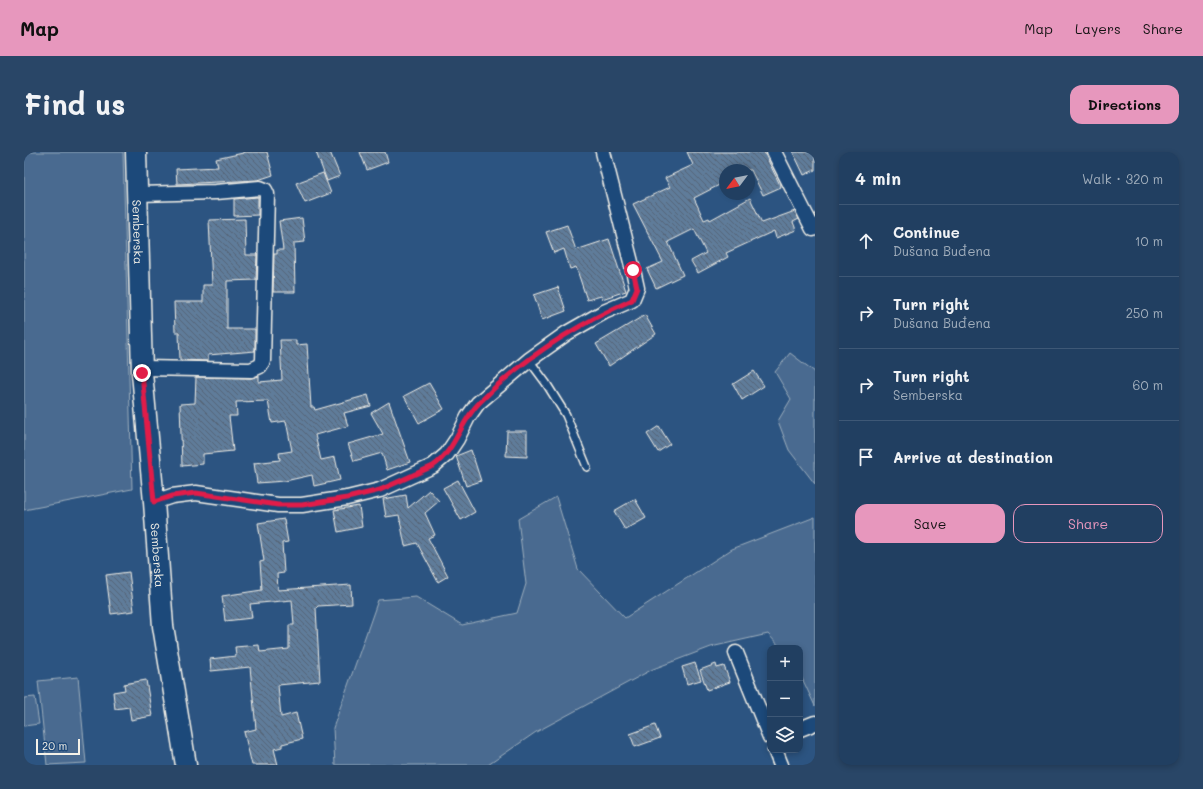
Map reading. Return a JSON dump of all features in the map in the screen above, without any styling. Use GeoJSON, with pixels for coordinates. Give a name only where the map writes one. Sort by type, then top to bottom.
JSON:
{"type":"FeatureCollection","features":[{"type":"Feature","properties":{"kind":"main road","name":"Semberska"},"geometry":{"type":"LineString","coordinates":[[136,152],[142,368],[163,626],[186,765]]}},
{"type":"Feature","properties":{"kind":"street"},"geometry":{"type":"LineString","coordinates":[[154,502],[172,496],[196,493],[291,506],[347,498],[380,490],[433,466],[440,461],[457,439],[468,417],[478,403],[529,360],[567,333],[604,312],[632,300],[635,295],[637,288],[603,152]]}},
{"type":"Feature","properties":{"kind":"street"},"geometry":{"type":"LineString","coordinates":[[774,152],[813,229]]}},
{"type":"Feature","properties":{"kind":"street"},"geometry":{"type":"LineString","coordinates":[[138,194],[216,192],[260,188],[265,190],[267,194],[263,361],[260,366],[250,370],[142,368]]}},
{"type":"Feature","properties":{"kind":"street"},"geometry":{"type":"LineString","coordinates":[[736,653],[767,730]]}},
{"type":"Feature","properties":{"kind":"street"},"geometry":{"type":"LineString","coordinates":[[803,728],[815,723]]}},
{"type":"Feature","properties":{"kind":"street"},"geometry":{"type":"LineString","coordinates":[[776,753],[781,765]]}},
{"type":"Feature","properties":{"kind":"lane"},"geometry":{"type":"LineString","coordinates":[[529,360],[546,383],[566,415],[587,467]]}},
{"type":"Feature","properties":{"kind":"shaded area"},"geometry":{"type":"Polygon","coordinates":[[[24,152],[123,152],[132,489],[24,510],[24,152]]]}},
{"type":"Feature","properties":{"kind":"shaded area"},"geometry":{"type":"Polygon","coordinates":[[[790,353],[815,372],[815,484],[789,450],[778,421],[791,399],[775,372],[790,353]]]}},
{"type":"Feature","properties":{"kind":"shaded area"},"geometry":{"type":"Polygon","coordinates":[[[556,497],[578,569],[625,618],[732,549],[815,517],[815,706],[803,680],[803,645],[778,645],[768,634],[711,647],[653,669],[536,732],[488,765],[335,765],[333,728],[378,600],[416,597],[462,625],[517,613],[526,584],[518,519],[556,497]]]}},
{"type":"Feature","properties":{"kind":"shaded area"},"geometry":{"type":"Polygon","coordinates":[[[78,677],[86,763],[47,765],[38,681],[78,677]]]}},
{"type":"Feature","properties":{"kind":"shaded area"},"geometry":{"type":"Polygon","coordinates":[[[35,697],[39,724],[24,726],[24,698],[35,697]]]}},
{"type":"Feature","properties":{"kind":"building"},"geometry":{"type":"Polygon","coordinates":[[[243,152],[267,152],[273,175],[258,180],[177,184],[176,169],[218,167],[216,159],[243,152]]]}},
{"type":"Feature","properties":{"kind":"building"},"geometry":{"type":"Polygon","coordinates":[[[316,152],[330,152],[340,176],[327,181],[316,152]]]}},
{"type":"Feature","properties":{"kind":"building"},"geometry":{"type":"Polygon","coordinates":[[[360,152],[385,152],[388,162],[367,170],[360,152]]]}},
{"type":"Feature","properties":{"kind":"building"},"geometry":{"type":"Polygon","coordinates":[[[687,152],[764,152],[781,187],[763,195],[755,178],[755,164],[719,164],[719,185],[694,198],[704,220],[709,218],[710,220],[746,200],[751,200],[762,223],[795,211],[799,219],[793,222],[796,230],[776,238],[774,231],[726,253],[728,257],[698,273],[691,261],[706,253],[694,229],[668,242],[683,275],[656,288],[647,269],[663,262],[633,204],[670,187],[665,178],[693,165],[687,152]]]}},
{"type":"Feature","properties":{"kind":"building"},"geometry":{"type":"Polygon","coordinates":[[[793,152],[815,152],[815,170],[804,175],[793,152]]]}},
{"type":"Feature","properties":{"kind":"building"},"geometry":{"type":"Polygon","coordinates":[[[323,173],[331,193],[305,203],[296,183],[323,173]]]}},
{"type":"Feature","properties":{"kind":"building"},"geometry":{"type":"Polygon","coordinates":[[[258,197],[258,215],[234,216],[234,199],[258,197]]]}},
{"type":"Feature","properties":{"kind":"building"},"geometry":{"type":"Polygon","coordinates":[[[302,218],[305,242],[294,243],[295,292],[273,292],[274,254],[277,254],[277,250],[283,250],[279,221],[302,218]]]}},
{"type":"Feature","properties":{"kind":"building"},"geometry":{"type":"Polygon","coordinates":[[[245,219],[246,255],[257,255],[256,280],[227,281],[227,329],[255,329],[255,351],[208,355],[208,361],[180,360],[179,332],[175,332],[174,302],[203,302],[203,285],[212,285],[209,220],[245,219]]]}},
{"type":"Feature","properties":{"kind":"building"},"geometry":{"type":"Polygon","coordinates":[[[567,225],[576,250],[609,239],[626,291],[602,299],[601,296],[587,300],[576,267],[570,269],[564,249],[554,253],[546,232],[567,225]]]}},
{"type":"Feature","properties":{"kind":"building"},"geometry":{"type":"Polygon","coordinates":[[[558,287],[566,311],[542,320],[534,295],[558,287]]]}},
{"type":"Feature","properties":{"kind":"building"},"geometry":{"type":"Polygon","coordinates":[[[645,315],[656,334],[609,366],[596,344],[645,315]]]}},
{"type":"Feature","properties":{"kind":"building"},"geometry":{"type":"Polygon","coordinates":[[[280,340],[296,340],[296,345],[307,344],[311,407],[314,407],[315,410],[368,395],[371,406],[344,413],[348,426],[315,435],[321,460],[335,457],[340,480],[314,486],[312,475],[285,481],[257,483],[254,463],[280,460],[279,453],[292,451],[286,421],[272,423],[268,401],[236,402],[237,416],[229,416],[233,451],[203,454],[203,464],[182,466],[180,404],[195,403],[196,377],[251,378],[259,376],[259,382],[282,380],[280,340]]]}},
{"type":"Feature","properties":{"kind":"building"},"geometry":{"type":"Polygon","coordinates":[[[754,371],[764,386],[742,400],[733,384],[754,371]]]}},
{"type":"Feature","properties":{"kind":"building"},"geometry":{"type":"Polygon","coordinates":[[[429,383],[444,409],[419,423],[404,396],[429,383]]]}},
{"type":"Feature","properties":{"kind":"building"},"geometry":{"type":"Polygon","coordinates":[[[389,402],[410,462],[387,470],[382,453],[354,461],[348,444],[383,434],[371,413],[389,402]]]}},
{"type":"Feature","properties":{"kind":"building"},"geometry":{"type":"Polygon","coordinates":[[[659,426],[670,444],[658,452],[647,434],[659,426]]]}},
{"type":"Feature","properties":{"kind":"building"},"geometry":{"type":"Polygon","coordinates":[[[507,431],[527,431],[527,457],[506,456],[507,431]]]}},
{"type":"Feature","properties":{"kind":"building"},"geometry":{"type":"Polygon","coordinates":[[[471,450],[481,481],[466,486],[456,456],[471,450]]]}},
{"type":"Feature","properties":{"kind":"building"},"geometry":{"type":"Polygon","coordinates":[[[458,480],[475,512],[461,520],[443,488],[458,480]]]}},
{"type":"Feature","properties":{"kind":"building"},"geometry":{"type":"Polygon","coordinates":[[[429,490],[439,501],[425,513],[435,535],[428,538],[448,576],[438,582],[417,543],[405,546],[399,515],[386,517],[383,499],[406,495],[408,508],[429,490]]]}},
{"type":"Feature","properties":{"kind":"building"},"geometry":{"type":"Polygon","coordinates":[[[635,499],[646,518],[625,530],[614,511],[635,499]]]}},
{"type":"Feature","properties":{"kind":"building"},"geometry":{"type":"Polygon","coordinates":[[[359,506],[362,527],[338,532],[334,510],[359,506]]]}},
{"type":"Feature","properties":{"kind":"building"},"geometry":{"type":"Polygon","coordinates":[[[284,519],[288,542],[282,543],[284,573],[277,574],[278,590],[351,585],[352,604],[318,606],[316,608],[320,681],[278,685],[281,717],[296,713],[302,739],[282,744],[282,747],[274,749],[278,765],[252,765],[244,732],[256,729],[250,667],[211,671],[210,659],[236,656],[235,647],[259,645],[260,652],[289,649],[289,625],[294,625],[292,600],[250,604],[252,618],[225,621],[222,596],[262,590],[260,562],[264,561],[258,523],[284,519]]]}},
{"type":"Feature","properties":{"kind":"building"},"geometry":{"type":"Polygon","coordinates":[[[129,572],[134,611],[111,614],[106,575],[129,572]]]}},
{"type":"Feature","properties":{"kind":"building"},"geometry":{"type":"Polygon","coordinates":[[[695,663],[701,680],[687,684],[682,667],[695,663]]]}},
{"type":"Feature","properties":{"kind":"building"},"geometry":{"type":"Polygon","coordinates":[[[716,664],[717,668],[724,666],[730,682],[707,690],[700,670],[716,664]]]}},
{"type":"Feature","properties":{"kind":"building"},"geometry":{"type":"Polygon","coordinates":[[[146,680],[152,716],[131,720],[129,707],[115,709],[113,692],[125,690],[124,684],[146,680]]]}},
{"type":"Feature","properties":{"kind":"building"},"geometry":{"type":"Polygon","coordinates":[[[655,725],[660,738],[635,747],[630,734],[655,725]]]}},
{"type":"Feature","properties":{"kind":"route"},"geometry":{"type":"LineString","coordinates":[[142,373],[154,502],[172,496],[196,493],[291,506],[347,498],[380,490],[433,466],[440,461],[447,454],[457,439],[468,417],[478,403],[529,360],[567,333],[604,312],[632,300],[637,288],[633,270]]}}]}
